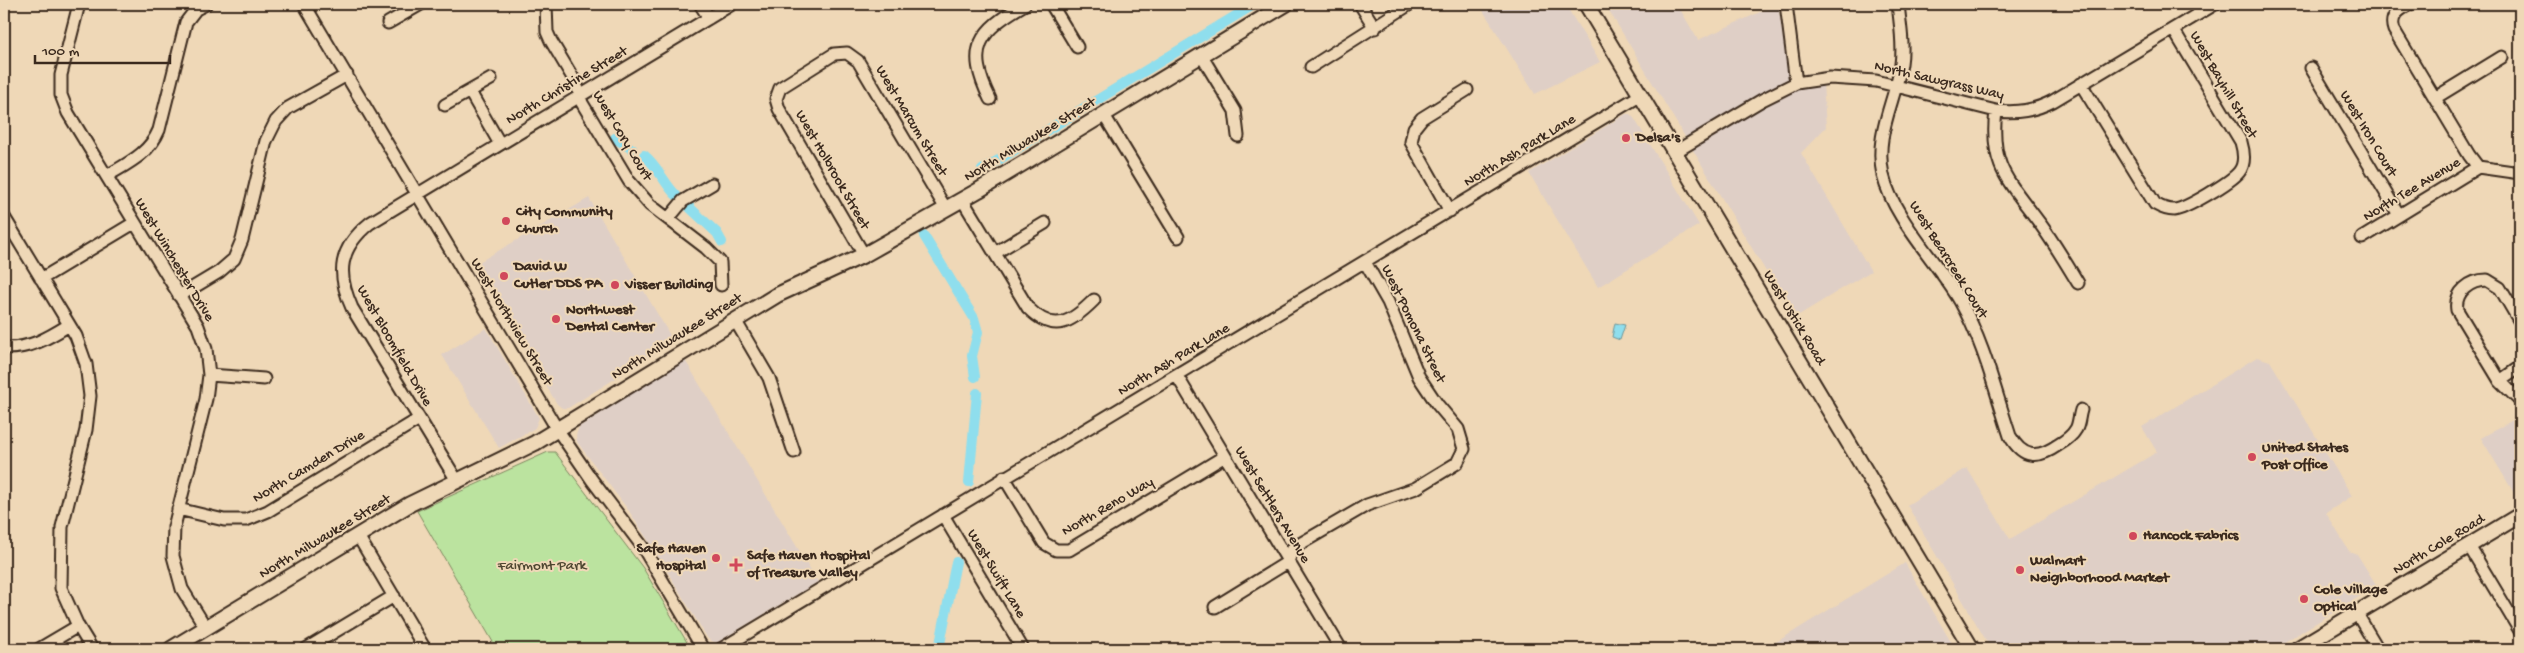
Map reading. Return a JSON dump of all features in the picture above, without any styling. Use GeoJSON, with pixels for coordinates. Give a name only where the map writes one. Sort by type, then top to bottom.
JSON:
{"type":"FeatureCollection","features":[{"type":"Feature","properties":{"kind":"main road","name":"North Milwaukee Street"},"geometry":{"type":"LineString","coordinates":[[171,649],[456,479],[534,443],[794,285],[864,255],[946,209],[1286,4]]}},
{"type":"Feature","properties":{"kind":"main road","name":"West Ustick Road"},"geometry":{"type":"LineString","coordinates":[[1586,4],[1972,649]]}},
{"type":"Feature","properties":{"kind":"main road","name":"North Cole Road"},"geometry":{"type":"LineString","coordinates":[[2297,649],[2520,515]]}},
{"type":"Feature","properties":{"kind":"street","name":"West Winchester Drive"},"geometry":{"type":"LineString","coordinates":[[79,4],[61,75],[61,95],[68,113],[198,326],[206,349],[209,375],[206,399],[174,527],[173,556],[182,588],[206,628]]}},
{"type":"Feature","properties":{"kind":"street"},"geometry":{"type":"LineString","coordinates":[[107,176],[142,154],[153,143],[159,130],[186,22],[196,9],[206,4]]}},
{"type":"Feature","properties":{"kind":"street","name":"West Cory Court"},"geometry":{"type":"LineString","coordinates":[[546,4],[549,36],[576,83],[580,96],[629,181],[638,194],[720,262],[721,285]]}},
{"type":"Feature","properties":{"kind":"street"},"geometry":{"type":"LineString","coordinates":[[700,4],[709,18]]}},
{"type":"Feature","properties":{"kind":"street","name":"North Christine Street"},"geometry":{"type":"LineString","coordinates":[[418,194],[732,4]]}},
{"type":"Feature","properties":{"kind":"street"},"geometry":{"type":"LineString","coordinates":[[990,99],[980,77],[976,54],[985,34],[1001,18],[1024,4]]}},
{"type":"Feature","properties":{"kind":"street"},"geometry":{"type":"LineString","coordinates":[[1050,4],[1077,47]]}},
{"type":"Feature","properties":{"kind":"street"},"geometry":{"type":"LineString","coordinates":[[1360,4],[1375,28]]}},
{"type":"Feature","properties":{"kind":"street"},"geometry":{"type":"LineString","coordinates":[[1311,67],[1410,4]]}},
{"type":"Feature","properties":{"kind":"street"},"geometry":{"type":"LineString","coordinates":[[1786,4],[1796,83]]}},
{"type":"Feature","properties":{"kind":"street","name":"West Bearcreek Court"},"geometry":{"type":"LineString","coordinates":[[1898,4],[1902,53],[1896,86],[1881,142],[1881,166],[1887,188],[1898,209],[1968,315],[1982,349],[2010,436],[2016,447],[2025,454],[2038,455],[2049,452],[2066,440],[2076,429],[2081,410]]}},
{"type":"Feature","properties":{"kind":"street","name":"North Sawgrass Way"},"geometry":{"type":"LineString","coordinates":[[1675,152],[1762,100],[1796,83],[1853,78],[1896,86],[1996,111],[2013,113],[2034,110],[2215,4]]}},
{"type":"Feature","properties":{"kind":"street"},"geometry":{"type":"LineString","coordinates":[[2410,4],[2396,14],[2392,24],[2478,167],[2520,173]]}},
{"type":"Feature","properties":{"kind":"street","name":"West Northview Street"},"geometry":{"type":"LineString","coordinates":[[307,5],[557,429],[642,546],[703,649]]}},
{"type":"Feature","properties":{"kind":"street"},"geometry":{"type":"LineString","coordinates":[[388,24],[415,5]]}},
{"type":"Feature","properties":{"kind":"street","name":"West Bayhill Street"},"geometry":{"type":"LineString","coordinates":[[2081,84],[2156,204],[2165,209],[2176,210],[2186,206],[2238,173],[2243,163],[2244,153],[2241,142],[2173,29]]}},
{"type":"Feature","properties":{"kind":"street","name":"West Holbrook Street"},"geometry":{"type":"LineString","coordinates":[[847,53],[834,54],[780,88],[776,99],[779,110],[864,255]]}},
{"type":"Feature","properties":{"kind":"street","name":"West Marcum Street"},"geometry":{"type":"LineString","coordinates":[[847,53],[858,62],[946,209]]}},
{"type":"Feature","properties":{"kind":"street"},"geometry":{"type":"LineString","coordinates":[[1201,55],[1235,111],[1238,136]]}},
{"type":"Feature","properties":{"kind":"street"},"geometry":{"type":"LineString","coordinates":[[2435,98],[2502,57]]}},
{"type":"Feature","properties":{"kind":"street","name":"West Iron Court"},"geometry":{"type":"LineString","coordinates":[[2311,68],[2400,215]]}},
{"type":"Feature","properties":{"kind":"street"},"geometry":{"type":"LineString","coordinates":[[179,296],[219,272],[234,259],[242,240],[266,141],[276,121],[288,108],[347,75]]}},
{"type":"Feature","properties":{"kind":"street"},"geometry":{"type":"LineString","coordinates":[[445,105],[492,79]]}},
{"type":"Feature","properties":{"kind":"street"},"geometry":{"type":"LineString","coordinates":[[1450,211],[1412,142],[1414,128],[1422,118],[1467,90]]}},
{"type":"Feature","properties":{"kind":"street"},"geometry":{"type":"LineString","coordinates":[[470,92],[500,144]]}},
{"type":"Feature","properties":{"kind":"street","name":"North Ash Park Lane"},"geometry":{"type":"LineString","coordinates":[[721,649],[1641,95]]}},
{"type":"Feature","properties":{"kind":"street"},"geometry":{"type":"LineString","coordinates":[[1996,111],[1994,142],[2003,172],[2078,283]]}},
{"type":"Feature","properties":{"kind":"street"},"geometry":{"type":"LineString","coordinates":[[1104,114],[1178,237]]}},
{"type":"Feature","properties":{"kind":"street","name":"North Tee Avenue"},"geometry":{"type":"LineString","coordinates":[[2362,238],[2478,167]]}},
{"type":"Feature","properties":{"kind":"street"},"geometry":{"type":"LineString","coordinates":[[668,219],[683,201],[712,184]]}},
{"type":"Feature","properties":{"kind":"street","name":"West Bloomfield Drive"},"geometry":{"type":"LineString","coordinates":[[418,194],[359,232],[344,255],[341,275],[344,290],[352,308],[456,479]]}},
{"type":"Feature","properties":{"kind":"street"},"geometry":{"type":"LineString","coordinates":[[962,199],[1028,308],[1043,320],[1060,323],[1070,320],[1094,300]]}},
{"type":"Feature","properties":{"kind":"street"},"geometry":{"type":"LineString","coordinates":[[4,217],[69,325],[86,364],[90,396],[86,430],[62,526],[62,588],[78,626],[92,649]]}},
{"type":"Feature","properties":{"kind":"street"},"geometry":{"type":"LineString","coordinates":[[41,279],[134,223]]}},
{"type":"Feature","properties":{"kind":"street"},"geometry":{"type":"LineString","coordinates":[[995,253],[1045,223]]}},
{"type":"Feature","properties":{"kind":"street","name":"West Pomona Street"},"geometry":{"type":"LineString","coordinates":[[1288,562],[1294,548],[1367,505],[1416,488],[1457,462],[1464,449],[1458,429],[1437,404],[1419,377],[1388,302],[1365,262]]}},
{"type":"Feature","properties":{"kind":"street"},"geometry":{"type":"LineString","coordinates":[[2520,322],[2500,288],[2487,280],[2475,282],[2464,289],[2457,299],[2457,310],[2500,381],[2520,401]]}},
{"type":"Feature","properties":{"kind":"street"},"geometry":{"type":"LineString","coordinates":[[734,320],[769,378],[794,452]]}},
{"type":"Feature","properties":{"kind":"street"},"geometry":{"type":"LineString","coordinates":[[4,348],[28,346],[45,340],[69,325]]}},
{"type":"Feature","properties":{"kind":"street"},"geometry":{"type":"LineString","coordinates":[[2500,381],[2520,367]]}},
{"type":"Feature","properties":{"kind":"street"},"geometry":{"type":"LineString","coordinates":[[209,375],[264,379]]}},
{"type":"Feature","properties":{"kind":"street","name":"West Settlers Avenue"},"geometry":{"type":"LineString","coordinates":[[1177,376],[1341,649]]}},
{"type":"Feature","properties":{"kind":"street","name":"North Camden Drive"},"geometry":{"type":"LineString","coordinates":[[178,509],[224,520],[246,520],[268,511],[419,419]]}},
{"type":"Feature","properties":{"kind":"street","name":"North Reno Way"},"geometry":{"type":"LineString","coordinates":[[1004,477],[1044,543],[1056,550],[1069,550],[1224,456]]}},
{"type":"Feature","properties":{"kind":"street","name":"West Swift Lane"},"geometry":{"type":"LineString","coordinates":[[943,515],[1023,649]]}},
{"type":"Feature","properties":{"kind":"street"},"geometry":{"type":"LineString","coordinates":[[358,536],[425,649]]}},
{"type":"Feature","properties":{"kind":"street"},"geometry":{"type":"LineString","coordinates":[[2469,546],[2520,631]]}},
{"type":"Feature","properties":{"kind":"street"},"geometry":{"type":"LineString","coordinates":[[1215,607],[1288,562]]}},
{"type":"Feature","properties":{"kind":"street"},"geometry":{"type":"LineString","coordinates":[[306,649],[394,596]]}},
{"type":"Feature","properties":{"kind":"street"},"geometry":{"type":"LineString","coordinates":[[2357,614],[2378,649]]}},
{"type":"Feature","properties":{"kind":"street"},"geometry":{"type":"LineString","coordinates":[[39,649],[78,626]]}},
{"type":"Feature","properties":{"kind":"shaded area"},"geometry":{"type":"Polygon","coordinates":[[[1479,4],[1565,4],[1600,62],[1535,94],[1479,4]]]}},
{"type":"Feature","properties":{"kind":"shaded area"},"geometry":{"type":"Polygon","coordinates":[[[1605,4],[1677,4],[1698,40],[1778,4],[1791,91],[1823,84],[1826,127],[1801,153],[1871,271],[1794,318],[1605,4]]]}},
{"type":"Feature","properties":{"kind":"shaded area"},"geometry":{"type":"Polygon","coordinates":[[[1626,114],[1630,114],[1634,118],[1699,225],[1598,287],[1529,173],[1626,114]]]}},
{"type":"Feature","properties":{"kind":"shaded area"},"geometry":{"type":"Polygon","coordinates":[[[589,198],[674,342],[568,408],[562,408],[557,404],[474,265],[589,198]]]}},
{"type":"Feature","properties":{"kind":"shaded area"},"geometry":{"type":"Polygon","coordinates":[[[486,328],[539,418],[535,428],[499,448],[442,355],[486,328]]]}},
{"type":"Feature","properties":{"kind":"shaded area"},"geometry":{"type":"Polygon","coordinates":[[[2257,357],[2270,361],[2352,496],[2326,513],[2349,551],[2357,554],[2377,586],[2273,649],[1991,649],[1907,505],[1967,468],[2010,539],[2157,452],[2142,427],[2257,357]]]}},
{"type":"Feature","properties":{"kind":"shaded area"},"geometry":{"type":"Polygon","coordinates":[[[685,360],[818,582],[716,643],[708,639],[653,548],[629,511],[577,442],[576,435],[579,427],[685,360]]]}},
{"type":"Feature","properties":{"kind":"shaded area"},"geometry":{"type":"Polygon","coordinates":[[[2520,416],[2520,503],[2481,438],[2520,416]]]}},
{"type":"Feature","properties":{"kind":"shaded area"},"geometry":{"type":"Polygon","coordinates":[[[1905,563],[1955,649],[1765,649],[1905,563]]]}},
{"type":"Feature","properties":{"kind":"green space","name":"Fairmont Park"},"geometry":{"type":"Polygon","coordinates":[[[548,452],[555,452],[643,568],[691,649],[497,649],[417,511],[548,452]]]}},
{"type":"Feature","properties":{"kind":"water"},"geometry":{"type":"Polygon","coordinates":[[[1615,323],[1625,325],[1620,340],[1612,337],[1615,323]]]}},
{"type":"Feature","properties":{"kind":"waterway"},"geometry":{"type":"LineString","coordinates":[[982,170],[1255,4]]}},
{"type":"Feature","properties":{"kind":"waterway"},"geometry":{"type":"LineString","coordinates":[[615,138],[632,149]]}},
{"type":"Feature","properties":{"kind":"waterway"},"geometry":{"type":"LineString","coordinates":[[644,155],[676,195]]}},
{"type":"Feature","properties":{"kind":"waterway"},"geometry":{"type":"LineString","coordinates":[[688,206],[717,233],[722,242]]}},
{"type":"Feature","properties":{"kind":"waterway"},"geometry":{"type":"LineString","coordinates":[[924,236],[974,318],[978,332],[972,356],[975,377]]}},
{"type":"Feature","properties":{"kind":"waterway"},"geometry":{"type":"LineString","coordinates":[[969,482],[977,393]]}},
{"type":"Feature","properties":{"kind":"waterway"},"geometry":{"type":"LineString","coordinates":[[939,649],[956,562]]}},
{"type":"Feature","properties":{"kind":"place","name":"Delsa's"},"geometry":{"type":"Point","coordinates":[1626,138]}},
{"type":"Feature","properties":{"kind":"place","name":"City Community Church"},"geometry":{"type":"Point","coordinates":[506,221]}},
{"type":"Feature","properties":{"kind":"place","name":"David W Cutler DDS PA"},"geometry":{"type":"Point","coordinates":[504,276]}},
{"type":"Feature","properties":{"kind":"place","name":"Visser Building"},"geometry":{"type":"Point","coordinates":[615,285]}},
{"type":"Feature","properties":{"kind":"place","name":"Northwest Dental Center"},"geometry":{"type":"Point","coordinates":[556,319]}},
{"type":"Feature","properties":{"kind":"place","name":"United States Post Office"},"geometry":{"type":"Point","coordinates":[2252,457]}},
{"type":"Feature","properties":{"kind":"place","name":"Hancock Fabrics"},"geometry":{"type":"Point","coordinates":[2133,536]}},
{"type":"Feature","properties":{"kind":"place","name":"Safe Haven Hospital"},"geometry":{"type":"Point","coordinates":[716,558]}},
{"type":"Feature","properties":{"kind":"place","name":"Safe Haven Hospital of Treasure Valley"},"geometry":{"type":"Point","coordinates":[736,565]}},
{"type":"Feature","properties":{"kind":"place","name":"Walmart Neighborhood Market"},"geometry":{"type":"Point","coordinates":[2020,570]}},
{"type":"Feature","properties":{"kind":"place","name":"Cole Village Optical"},"geometry":{"type":"Point","coordinates":[2304,599]}}]}
